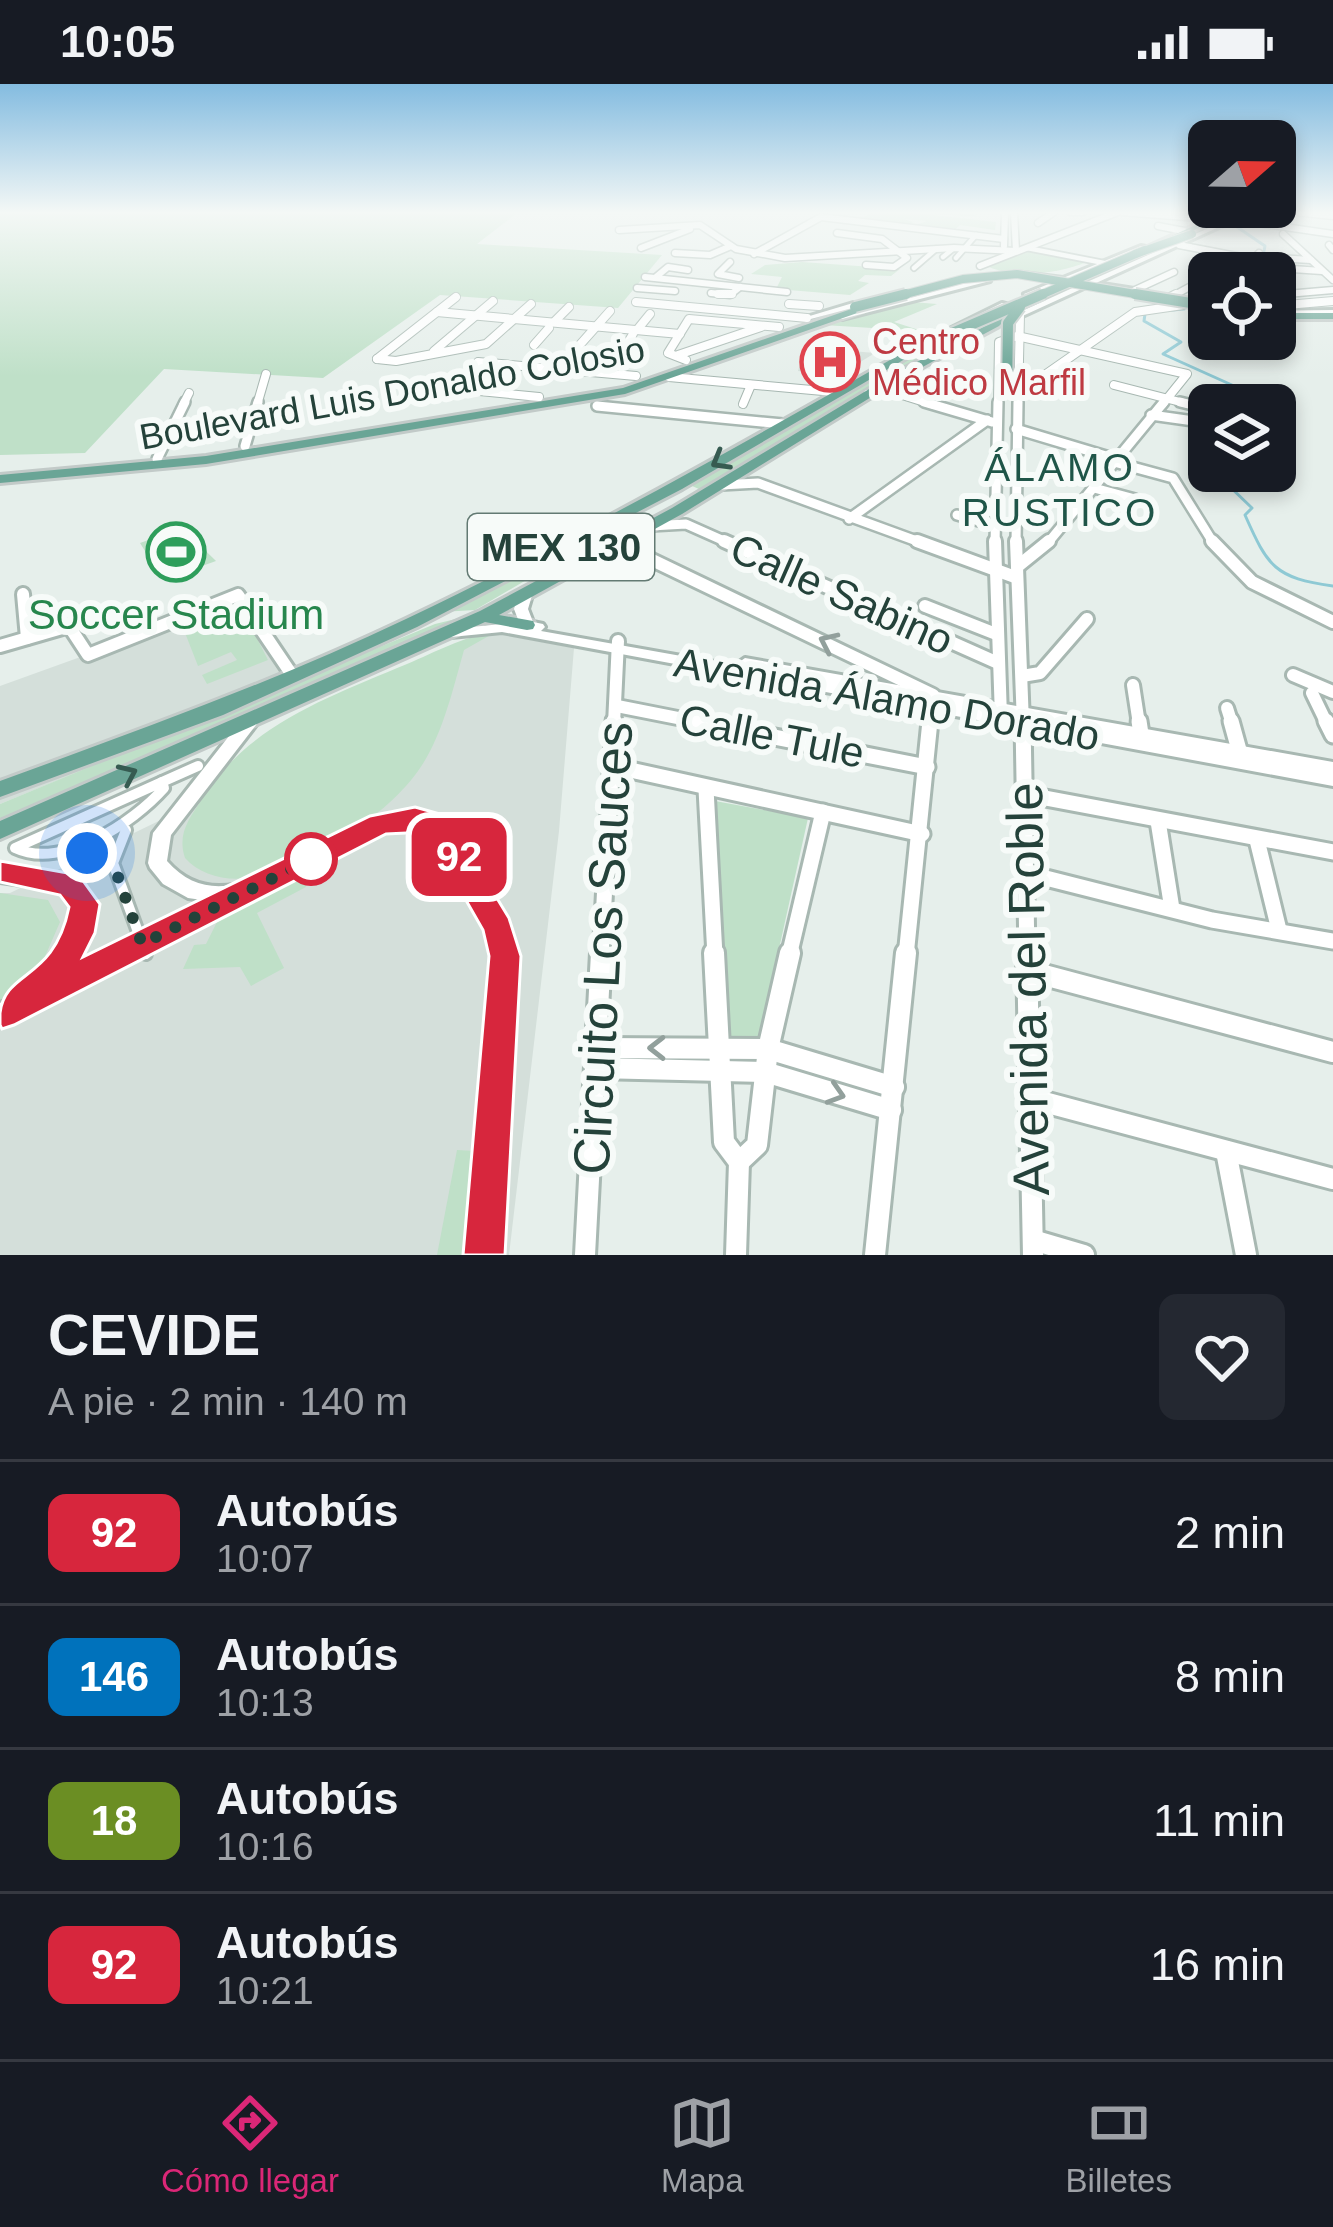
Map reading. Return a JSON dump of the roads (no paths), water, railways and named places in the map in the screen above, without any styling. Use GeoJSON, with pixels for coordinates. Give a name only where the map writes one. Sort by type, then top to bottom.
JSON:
{"type":"FeatureCollection","features":[{"type":"Feature","properties":{"kind":"main road","name":"MEX 130"},"geometry":{"type":"LineString","coordinates":[[0,830],[482,616],[677,511],[885,383],[1107,267]]}},
{"type":"Feature","properties":{"kind":"main road","name":"MEX 130"},"geometry":{"type":"LineString","coordinates":[[0,789],[216,710],[515,572],[676,486],[893,358],[1017,311],[1108,267]]}},
{"type":"Feature","properties":{"kind":"main road"},"geometry":{"type":"LineString","coordinates":[[953,287],[1006,274],[1069,276],[1104,268]]}},
{"type":"Feature","properties":{"kind":"main road"},"geometry":{"type":"LineString","coordinates":[[779,328],[968,280],[1017,276],[1188,304]]}},
{"type":"Feature","properties":{"kind":"main road"},"geometry":{"type":"LineString","coordinates":[[807,318],[858,308]]}},
{"type":"Feature","properties":{"kind":"main road"},"geometry":{"type":"LineString","coordinates":[[1008,395],[1008,323],[1017,311]]}},
{"type":"Feature","properties":{"kind":"main road"},"geometry":{"type":"LineString","coordinates":[[1296,315],[1328,316]]}},
{"type":"Feature","properties":{"kind":"main road","name":"Boulevard Luis Donaldo Colosio"},"geometry":{"type":"LineString","coordinates":[[0,469],[157,459],[539,397],[636,376],[807,318]]}},
{"type":"Feature","properties":{"kind":"main road","name":"Boulevard Luis Donaldo Colosio"},"geometry":{"type":"LineString","coordinates":[[0,479],[206,460],[625,391],[669,377],[779,328]]}},
{"type":"Feature","properties":{"kind":"main road"},"geometry":{"type":"LineString","coordinates":[[428,422],[427,417],[520,400]]}},
{"type":"Feature","properties":{"kind":"main road"},"geometry":{"type":"LineString","coordinates":[[294,444],[406,422],[400,419]]}},
{"type":"Feature","properties":{"kind":"main road"},"geometry":{"type":"LineString","coordinates":[[526,592],[548,572],[684,494],[676,486]]}},
{"type":"Feature","properties":{"kind":"main road"},"geometry":{"type":"LineString","coordinates":[[0,800],[216,710],[300,683],[428,627],[482,616],[527,625]]}},
{"type":"Feature","properties":{"kind":"street"},"geometry":{"type":"LineString","coordinates":[[722,267],[718,273],[735,287]]}},
{"type":"Feature","properties":{"kind":"street"},"geometry":{"type":"LineString","coordinates":[[983,270],[987,267]]}},
{"type":"Feature","properties":{"kind":"street"},"geometry":{"type":"LineString","coordinates":[[983,270],[989,267]]}},
{"type":"Feature","properties":{"kind":"street"},"geometry":{"type":"LineString","coordinates":[[1099,267],[1117,289]]}},
{"type":"Feature","properties":{"kind":"street","name":"MEX 130"},"geometry":{"type":"LineString","coordinates":[[1104,268],[1109,267]]}},
{"type":"Feature","properties":{"kind":"street"},"geometry":{"type":"LineString","coordinates":[[1318,267],[1333,280]]}},
{"type":"Feature","properties":{"kind":"street"},"geometry":{"type":"LineString","coordinates":[[656,278],[668,268],[688,270]]}},
{"type":"Feature","properties":{"kind":"street"},"geometry":{"type":"LineString","coordinates":[[1077,281],[1104,268]]}},
{"type":"Feature","properties":{"kind":"street"},"geometry":{"type":"LineString","coordinates":[[1299,293],[1276,268],[1323,272]]}},
{"type":"Feature","properties":{"kind":"street","name":"Boulevard Luis Donaldo Colosio"},"geometry":{"type":"LineString","coordinates":[[807,318],[822,309],[983,270],[1049,274],[1188,302]]}},
{"type":"Feature","properties":{"kind":"street"},"geometry":{"type":"LineString","coordinates":[[1135,290],[1174,272]]}},
{"type":"Feature","properties":{"kind":"street"},"geometry":{"type":"LineString","coordinates":[[1049,274],[1117,289]]}},
{"type":"Feature","properties":{"kind":"street"},"geometry":{"type":"LineString","coordinates":[[645,277],[787,292]]}},
{"type":"Feature","properties":{"kind":"street"},"geometry":{"type":"LineString","coordinates":[[1023,278],[1041,282],[1042,289]]}},
{"type":"Feature","properties":{"kind":"street","name":"Boulevard Luis Donaldo Colosio"},"geometry":{"type":"LineString","coordinates":[[779,328],[953,287],[1023,278],[1077,281]]}},
{"type":"Feature","properties":{"kind":"street"},"geometry":{"type":"LineString","coordinates":[[663,304],[685,281]]}},
{"type":"Feature","properties":{"kind":"street","name":"MEX 130"},"geometry":{"type":"LineString","coordinates":[[1017,311],[1059,296],[1077,281]]}},
{"type":"Feature","properties":{"kind":"street","name":"MEX 130"},"geometry":{"type":"LineString","coordinates":[[893,358],[1042,289],[1077,281]]}},
{"type":"Feature","properties":{"kind":"street"},"geometry":{"type":"LineString","coordinates":[[711,293],[735,287]]}},
{"type":"Feature","properties":{"kind":"street"},"geometry":{"type":"LineString","coordinates":[[638,288],[675,291]]}},
{"type":"Feature","properties":{"kind":"street"},"geometry":{"type":"LineString","coordinates":[[1170,297],[1188,288]]}},
{"type":"Feature","properties":{"kind":"street","name":"Boulevard Luis Donaldo Colosio"},"geometry":{"type":"LineString","coordinates":[[1117,289],[1188,305]]}},
{"type":"Feature","properties":{"kind":"street"},"geometry":{"type":"LineString","coordinates":[[756,314],[771,290]]}},
{"type":"Feature","properties":{"kind":"street"},"geometry":{"type":"LineString","coordinates":[[1296,293],[1333,290]]}},
{"type":"Feature","properties":{"kind":"street"},"geometry":{"type":"LineString","coordinates":[[456,297],[377,359],[486,344],[531,304]]}},
{"type":"Feature","properties":{"kind":"street"},"geometry":{"type":"LineString","coordinates":[[789,304],[822,309],[825,297]]}},
{"type":"Feature","properties":{"kind":"street"},"geometry":{"type":"LineString","coordinates":[[430,354],[493,302]]}},
{"type":"Feature","properties":{"kind":"street"},"geometry":{"type":"LineString","coordinates":[[636,302],[807,318]]}},
{"type":"Feature","properties":{"kind":"street"},"geometry":{"type":"LineString","coordinates":[[1296,310],[1333,302]]}},
{"type":"Feature","properties":{"kind":"street"},"geometry":{"type":"LineString","coordinates":[[1008,395],[1135,312],[1183,305]]}},
{"type":"Feature","properties":{"kind":"street"},"geometry":{"type":"LineString","coordinates":[[521,365],[569,307]]}},
{"type":"Feature","properties":{"kind":"street"},"geometry":{"type":"LineString","coordinates":[[599,310],[623,312]]}},
{"type":"Feature","properties":{"kind":"street"},"geometry":{"type":"LineString","coordinates":[[577,348],[610,311]]}},
{"type":"Feature","properties":{"kind":"street"},"geometry":{"type":"LineString","coordinates":[[849,519],[993,422],[1008,395],[1017,311]]}},
{"type":"Feature","properties":{"kind":"street"},"geometry":{"type":"LineString","coordinates":[[437,312],[679,336]]}},
{"type":"Feature","properties":{"kind":"street"},"geometry":{"type":"LineString","coordinates":[[622,352],[650,314]]}},
{"type":"Feature","properties":{"kind":"street"},"geometry":{"type":"LineString","coordinates":[[682,358],[668,353],[689,319],[779,328]]}},
{"type":"Feature","properties":{"kind":"street"},"geometry":{"type":"LineString","coordinates":[[721,485],[758,483],[994,574],[1017,572],[1041,551],[1187,374],[1017,336],[998,342],[1008,395]]}},
{"type":"Feature","properties":{"kind":"street"},"geometry":{"type":"LineString","coordinates":[[1130,361],[1140,349]]}},
{"type":"Feature","properties":{"kind":"street"},"geometry":{"type":"LineString","coordinates":[[543,367],[553,354]]}},
{"type":"Feature","properties":{"kind":"street"},"geometry":{"type":"LineString","coordinates":[[478,362],[497,359],[636,376]]}},
{"type":"Feature","properties":{"kind":"street"},"geometry":{"type":"LineString","coordinates":[[245,446],[266,374]]}},
{"type":"Feature","properties":{"kind":"street"},"geometry":{"type":"LineString","coordinates":[[669,377],[834,392]]}},
{"type":"Feature","properties":{"kind":"street"},"geometry":{"type":"LineString","coordinates":[[885,383],[898,394]]}},
{"type":"Feature","properties":{"kind":"street"},"geometry":{"type":"LineString","coordinates":[[743,404],[751,385]]}},
{"type":"Feature","properties":{"kind":"street"},"geometry":{"type":"LineString","coordinates":[[1114,385],[1188,404]]}},
{"type":"Feature","properties":{"kind":"street"},"geometry":{"type":"LineString","coordinates":[[459,389],[539,397]]}},
{"type":"Feature","properties":{"kind":"street"},"geometry":{"type":"LineString","coordinates":[[157,459],[189,393]]}},
{"type":"Feature","properties":{"kind":"street"},"geometry":{"type":"LineString","coordinates":[[868,394],[898,394],[993,422]]}},
{"type":"Feature","properties":{"kind":"street","name":"Avenida del Roble"},"geometry":{"type":"LineString","coordinates":[[1008,395],[1016,429],[1033,1247]]}},
{"type":"Feature","properties":{"kind":"street"},"geometry":{"type":"LineString","coordinates":[[597,406],[783,424]]}},
{"type":"Feature","properties":{"kind":"street"},"geometry":{"type":"LineString","coordinates":[[1151,415],[1188,420]]}},
{"type":"Feature","properties":{"kind":"street"},"geometry":{"type":"LineString","coordinates":[[993,422],[1001,713]]}},
{"type":"Feature","properties":{"kind":"street"},"geometry":{"type":"LineString","coordinates":[[1016,429],[1173,478],[1228,568],[1265,594],[1333,622]]}},
{"type":"Feature","properties":{"kind":"street"},"geometry":{"type":"LineString","coordinates":[[750,468],[758,483]]}},
{"type":"Feature","properties":{"kind":"street"},"geometry":{"type":"LineString","coordinates":[[1094,488],[1136,500]]}},
{"type":"Feature","properties":{"kind":"street","name":"Calle Sabino"},"geometry":{"type":"LineString","coordinates":[[677,511],[686,524]]}},
{"type":"Feature","properties":{"kind":"street"},"geometry":{"type":"LineString","coordinates":[[957,514],[997,526]]}},
{"type":"Feature","properties":{"kind":"street","name":"Calle Sabino"},"geometry":{"type":"LineString","coordinates":[[650,526],[686,524],[998,663]]}},
{"type":"Feature","properties":{"kind":"street"},"geometry":{"type":"LineString","coordinates":[[630,538],[650,559],[932,700],[922,834],[875,1255]]}},
{"type":"Feature","properties":{"kind":"street"},"geometry":{"type":"LineString","coordinates":[[526,592],[521,609],[527,625]]}},
{"type":"Feature","properties":{"kind":"street"},"geometry":{"type":"LineString","coordinates":[[23,594],[27,638]]}},
{"type":"Feature","properties":{"kind":"street"},"geometry":{"type":"LineString","coordinates":[[0,646],[69,626],[88,655],[238,595],[292,675]]}},
{"type":"Feature","properties":{"kind":"street"},"geometry":{"type":"LineString","coordinates":[[925,606],[996,634]]}},
{"type":"Feature","properties":{"kind":"street"},"geometry":{"type":"LineString","coordinates":[[1022,676],[1040,673],[1087,619]]}},
{"type":"Feature","properties":{"kind":"street","name":"Avenida Álamo Dorado"},"geometry":{"type":"LineString","coordinates":[[527,625],[619,646]]}},
{"type":"Feature","properties":{"kind":"street","name":"Avenida Álamo Dorado"},"geometry":{"type":"LineString","coordinates":[[442,635],[490,626],[619,646],[1239,750],[1331,775]]}},
{"type":"Feature","properties":{"kind":"street","name":"Circuito Los Sauces"},"geometry":{"type":"LineString","coordinates":[[585,1255],[619,646]]}},
{"type":"Feature","properties":{"kind":"street"},"geometry":{"type":"LineString","coordinates":[[1293,675],[1333,692]]}},
{"type":"Feature","properties":{"kind":"street"},"geometry":{"type":"LineString","coordinates":[[1133,685],[1141,734]]}},
{"type":"Feature","properties":{"kind":"street"},"geometry":{"type":"LineString","coordinates":[[1312,693],[1333,735]]}},
{"type":"Feature","properties":{"kind":"street","name":"Calle Tule"},"geometry":{"type":"LineString","coordinates":[[617,706],[927,767]]}},
{"type":"Feature","properties":{"kind":"street"},"geometry":{"type":"LineString","coordinates":[[1226,708],[1239,750]]}},
{"type":"Feature","properties":{"kind":"street","name":"Avenida Álamo Dorado"},"geometry":{"type":"LineString","coordinates":[[1022,716],[1331,775]]}},
{"type":"Feature","properties":{"kind":"street"},"geometry":{"type":"LineString","coordinates":[[240,895],[210,895],[183,887],[163,870],[156,855],[162,833],[209,766],[250,721]]}},
{"type":"Feature","properties":{"kind":"street"},"geometry":{"type":"LineString","coordinates":[[0,854],[198,766]]}},
{"type":"Feature","properties":{"kind":"street"},"geometry":{"type":"LineString","coordinates":[[612,766],[922,834]]}},
{"type":"Feature","properties":{"kind":"street"},"geometry":{"type":"LineString","coordinates":[[144,949],[113,863],[129,825],[164,788],[162,782]]}},
{"type":"Feature","properties":{"kind":"street"},"geometry":{"type":"LineString","coordinates":[[706,789],[724,1142],[739,1162],[736,1255]]}},
{"type":"Feature","properties":{"kind":"street"},"geometry":{"type":"LineString","coordinates":[[1024,794],[1333,852]]}},
{"type":"Feature","properties":{"kind":"street"},"geometry":{"type":"LineString","coordinates":[[739,1162],[750,1157],[757,1145],[768,1049],[823,812]]}},
{"type":"Feature","properties":{"kind":"street"},"geometry":{"type":"LineString","coordinates":[[1,1014],[144,949],[380,824],[415,818],[446,832],[498,928],[505,956],[484,1255]]}},
{"type":"Feature","properties":{"kind":"street"},"geometry":{"type":"LineString","coordinates":[[1158,821],[1172,909]]}},
{"type":"Feature","properties":{"kind":"street"},"geometry":{"type":"LineString","coordinates":[[74,850],[129,825]]}},
{"type":"Feature","properties":{"kind":"street"},"geometry":{"type":"LineString","coordinates":[[1257,840],[1279,930]]}},
{"type":"Feature","properties":{"kind":"street"},"geometry":{"type":"LineString","coordinates":[[15,848],[18,852],[74,850],[113,863]]}},
{"type":"Feature","properties":{"kind":"street"},"geometry":{"type":"LineString","coordinates":[[1026,873],[1213,920],[1333,941]]}},
{"type":"Feature","properties":{"kind":"street"},"geometry":{"type":"LineString","coordinates":[[0,874],[69,884],[85,904],[80,933],[57,973],[1,1014]]}},
{"type":"Feature","properties":{"kind":"street"},"geometry":{"type":"LineString","coordinates":[[1029,971],[1333,1052]]}},
{"type":"Feature","properties":{"kind":"street"},"geometry":{"type":"LineString","coordinates":[[597,1058],[768,1049],[894,1087]]}},
{"type":"Feature","properties":{"kind":"street"},"geometry":{"type":"LineString","coordinates":[[597,1058],[765,1072],[891,1110]]}},
{"type":"Feature","properties":{"kind":"street"},"geometry":{"type":"LineString","coordinates":[[1029,1098],[1333,1179]]}},
{"type":"Feature","properties":{"kind":"street"},"geometry":{"type":"LineString","coordinates":[[1226,1151],[1246,1255]]}},
{"type":"Feature","properties":{"kind":"street"},"geometry":{"type":"LineString","coordinates":[[1033,1247],[1084,1255]]}},
{"type":"Feature","properties":{"kind":"waterway"},"geometry":{"type":"LineString","coordinates":[[1172,310],[1184,309]]}},
{"type":"Feature","properties":{"kind":"waterway"},"geometry":{"type":"LineString","coordinates":[[1145,314],[1144,321],[1181,342],[1163,354],[1230,384]]}},
{"type":"Feature","properties":{"kind":"waterway"},"geometry":{"type":"LineString","coordinates":[[1235,492],[1252,508],[1245,515],[1276,567],[1298,579],[1333,586]]}},
{"type":"Feature","properties":{"kind":"place","name":"Centro Médico Marfil"},"geometry":{"type":"Point","coordinates":[830,362]}},
{"type":"Feature","properties":{"kind":"place","name":"Soccer Stadium"},"geometry":{"type":"Point","coordinates":[176,552]}},
{"type":"Feature","properties":{"kind":"district","name":"ÁLAMO RUSTICO"},"geometry":{"type":"Point","coordinates":[1060,490]}}]}
